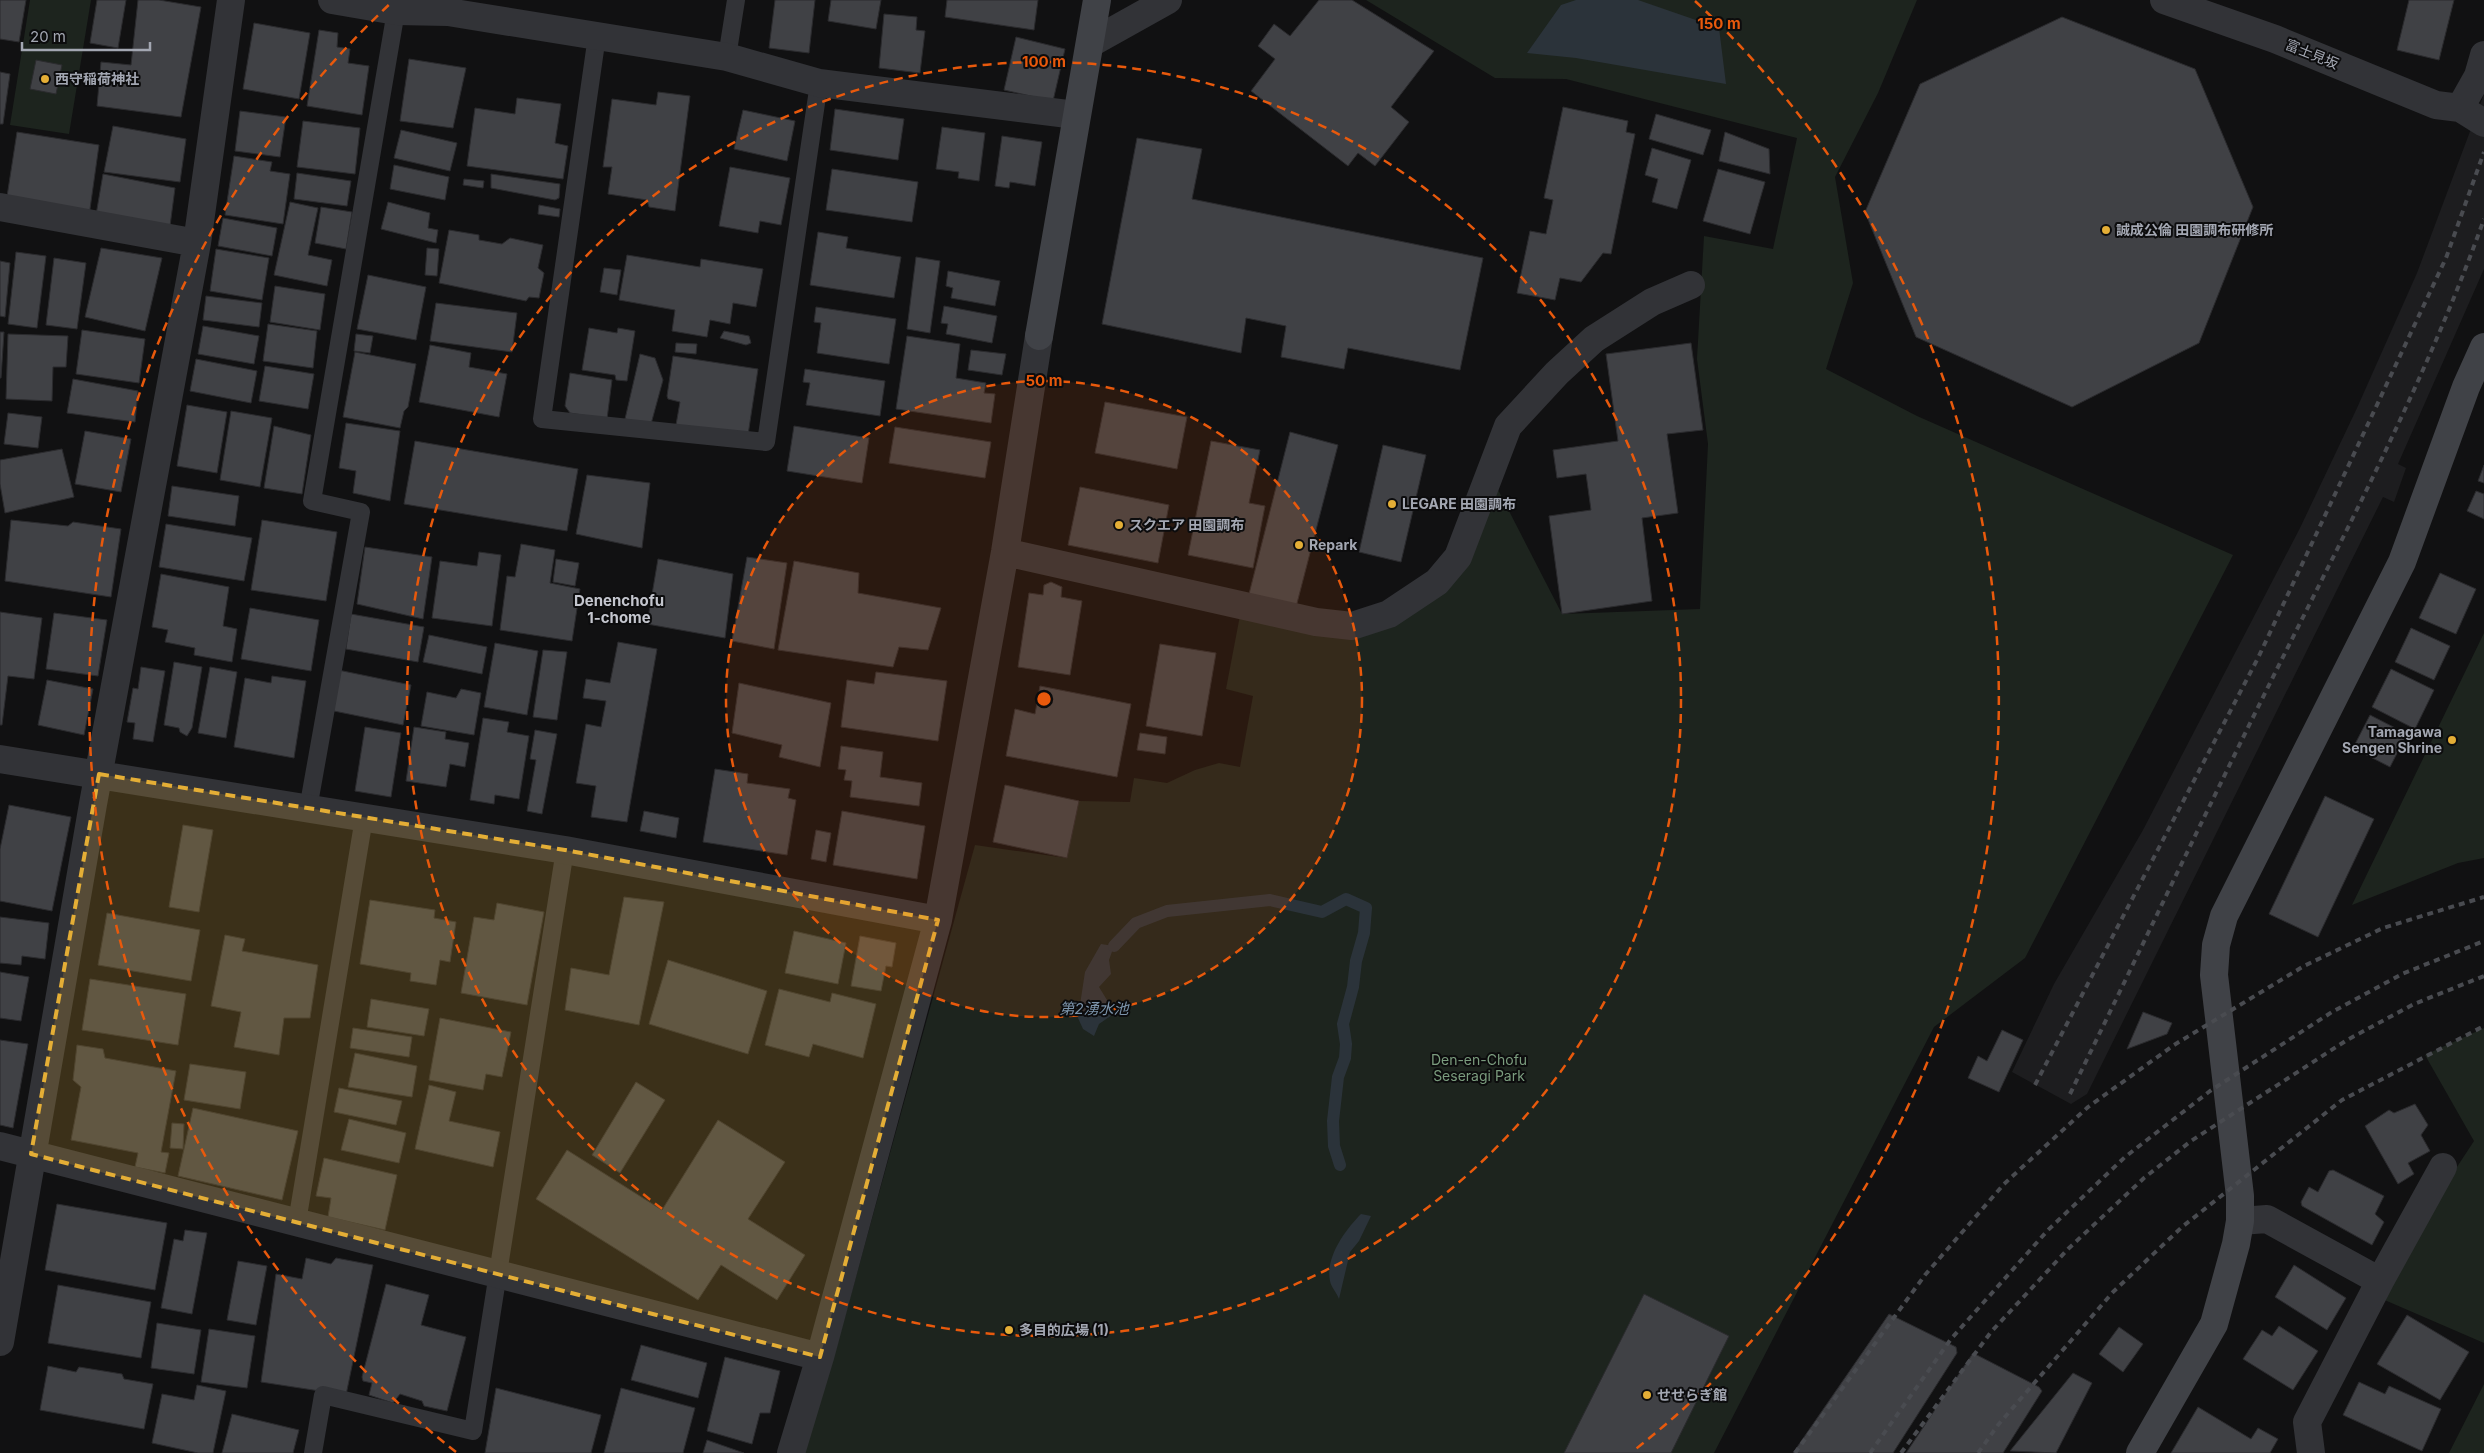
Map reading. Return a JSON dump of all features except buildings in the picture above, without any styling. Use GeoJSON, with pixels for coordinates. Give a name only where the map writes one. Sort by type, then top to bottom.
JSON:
{"type":"FeatureCollection","features":[{"type":"Feature","properties":{"kind":"street"},"geometry":{"type":"LineString","coordinates":[[0,1342],[31,1154],[99,774],[197,243],[231,0]]}},
{"type":"Feature","properties":{"kind":"street"},"geometry":{"type":"LineString","coordinates":[[332,0],[396,11],[449,6],[597,36],[727,57],[818,83],[1076,115]]}},
{"type":"Feature","properties":{"kind":"street"},"geometry":{"type":"LineString","coordinates":[[791,1453],[820,1357],[938,920],[1006,552],[1039,336],[1097,0]]}},
{"type":"Feature","properties":{"kind":"street"},"geometry":{"type":"LineString","coordinates":[[1091,43],[1168,0]]}},
{"type":"Feature","properties":{"kind":"street","name":"富士見坂"},"geometry":{"type":"LineString","coordinates":[[2164,0],[2275,39],[2436,105],[2460,108]]}},
{"type":"Feature","properties":{"kind":"street"},"geometry":{"type":"LineString","coordinates":[[2484,55],[2478,76],[2460,108],[2484,123]]}},
{"type":"Feature","properties":{"kind":"street"},"geometry":{"type":"LineString","coordinates":[[0,207],[197,243]]}},
{"type":"Feature","properties":{"kind":"street"},"geometry":{"type":"LineString","coordinates":[[1006,552],[1316,622],[1352,626],[1389,614],[1437,582],[1458,557],[1508,426],[1556,373],[1594,339],[1652,302],[1691,285]]}},
{"type":"Feature","properties":{"kind":"street"},"geometry":{"type":"LineString","coordinates":[[2140,1453],[2214,1324],[2236,1244],[2240,1221],[2240,1196],[2214,975],[2216,945],[2224,916],[2402,562],[2466,387],[2484,348]]}},
{"type":"Feature","properties":{"kind":"street"},"geometry":{"type":"LineString","coordinates":[[0,759],[565,850],[938,920]]}},
{"type":"Feature","properties":{"kind":"street"},"geometry":{"type":"LineString","coordinates":[[0,1146],[820,1357]]}},
{"type":"Feature","properties":{"kind":"street"},"geometry":{"type":"LineString","coordinates":[[2311,1453],[2307,1422],[2380,1281],[2443,1167]]}},
{"type":"Feature","properties":{"kind":"street"},"geometry":{"type":"LineString","coordinates":[[2240,1221],[2267,1219],[2380,1281]]}},
{"type":"Feature","properties":{"kind":"lane"},"geometry":{"type":"LineString","coordinates":[[727,57],[736,0]]}},
{"type":"Feature","properties":{"kind":"lane"},"geometry":{"type":"LineString","coordinates":[[308,809],[361,512],[312,500],[396,11]]}},
{"type":"Feature","properties":{"kind":"lane"},"geometry":{"type":"LineString","coordinates":[[597,36],[542,419],[766,442],[818,83]]}},
{"type":"Feature","properties":{"kind":"lane"},"geometry":{"type":"LineString","coordinates":[[297,1222],[364,818]]}},
{"type":"Feature","properties":{"kind":"lane"},"geometry":{"type":"LineString","coordinates":[[313,1453],[323,1395],[473,1431],[565,850]]}},
{"type":"Feature","properties":{"kind":"highlighted area"},"geometry":{"type":"Polygon","coordinates":[[[99,774],[565,850],[938,920],[820,1357],[31,1154],[99,774]]]}},
{"type":"Feature","properties":{"kind":"shaded area"},"geometry":{"type":"Polygon","coordinates":[[[2484,94],[2484,269],[2398,464],[2406,468],[2394,502],[2383,497],[2087,1094],[2071,1104],[2012,1072],[2054,984],[2143,830],[2300,528],[2357,408],[2417,273],[2484,94]]]}},
{"type":"Feature","properties":{"kind":"green space"},"geometry":{"type":"Polygon","coordinates":[[[30,0],[91,0],[69,134],[10,125],[30,0]]]}},
{"type":"Feature","properties":{"kind":"green space","name":"Den-en-Chofu Seseragi Park"},"geometry":{"type":"Polygon","coordinates":[[[1366,0],[1917,0],[1878,93],[1835,177],[1853,283],[1826,369],[1917,416],[2233,555],[2025,958],[1934,1027],[1714,1453],[800,1453],[836,1349],[975,845],[1066,858],[1079,801],[1130,802],[1134,778],[1167,783],[1195,770],[1219,763],[1240,767],[1253,696],[1226,689],[1242,605],[1352,626],[1437,582],[1492,478],[1562,614],[1700,609],[1708,444],[1697,359],[1704,236],[1773,249],[1797,138],[1566,79],[1495,78],[1366,0]]]}},
{"type":"Feature","properties":{"kind":"green space","name":"Tamagawa Sengen Shrine"},"geometry":{"type":"Polygon","coordinates":[[[2484,633],[2484,858],[2458,863],[2352,905],[2484,633]]]}},
{"type":"Feature","properties":{"kind":"green space"},"geometry":{"type":"Polygon","coordinates":[[[2484,1028],[2484,1343],[2373,1295],[2474,1141],[2425,1055],[2484,1028]]]}},
{"type":"Feature","properties":{"kind":"green space"},"geometry":{"type":"Polygon","coordinates":[[[2484,1384],[2484,1453],[2449,1453],[2484,1384]]]}},
{"type":"Feature","properties":{"kind":"water"},"geometry":{"type":"Polygon","coordinates":[[[1576,0],[1638,0],[1719,28],[1726,84],[1576,58],[1527,53],[1561,5],[1576,0]]]}},
{"type":"Feature","properties":{"kind":"water","name":"第2湧水池"},"geometry":{"type":"Polygon","coordinates":[[[1101,944],[1114,946],[1109,960],[1111,974],[1099,987],[1115,1013],[1099,1024],[1094,1036],[1083,1029],[1078,1018],[1085,972],[1101,944]]]}},
{"type":"Feature","properties":{"kind":"water"},"geometry":{"type":"Polygon","coordinates":[[[1361,1214],[1371,1216],[1359,1241],[1350,1252],[1339,1299],[1330,1281],[1331,1263],[1343,1235],[1361,1214]]]}},
{"type":"Feature","properties":{"kind":"waterway"},"geometry":{"type":"LineString","coordinates":[[1114,946],[1136,923],[1167,911],[1270,900],[1322,912],[1346,899],[1366,908],[1364,933],[1343,1024],[1346,1044],[1345,1058],[1338,1077],[1333,1121],[1334,1146],[1340,1165]]}},
{"type":"Feature","properties":{"kind":"railway"},"geometry":{"type":"LineString","coordinates":[[2035,1085],[2258,658],[2446,258],[2484,152]]}},
{"type":"Feature","properties":{"kind":"railway"},"geometry":{"type":"LineString","coordinates":[[2070,1094],[2226,772],[2388,445],[2439,333],[2484,219]]}},
{"type":"Feature","properties":{"kind":"railway"},"geometry":{"type":"LineString","coordinates":[[1795,1453],[1925,1275],[2004,1184],[2088,1107],[2174,1045],[2304,966],[2383,928],[2484,897]]}},
{"type":"Feature","properties":{"kind":"railway"},"geometry":{"type":"LineString","coordinates":[[1870,1453],[1951,1339],[2048,1230],[2125,1157],[2210,1091],[2332,1012],[2402,974],[2484,941]]}},
{"type":"Feature","properties":{"kind":"railway"},"geometry":{"type":"LineString","coordinates":[[1901,1453],[1991,1332],[2068,1249],[2144,1178],[2191,1141],[2347,1040],[2414,1004],[2484,976]]}},
{"type":"Feature","properties":{"kind":"railway"},"geometry":{"type":"LineString","coordinates":[[1978,1453],[1998,1425],[2113,1292],[2182,1227],[2342,1100],[2484,1026]]}},
{"type":"Feature","properties":{"kind":"place","name":"西守稲荷神社"},"geometry":{"type":"Point","coordinates":[45,79]}},
{"type":"Feature","properties":{"kind":"place","name":"誠成公倫 田園調布研修所"},"geometry":{"type":"Point","coordinates":[2106,230]}},
{"type":"Feature","properties":{"kind":"place","name":"LEGARE 田園調布"},"geometry":{"type":"Point","coordinates":[1392,504]}},
{"type":"Feature","properties":{"kind":"place","name":"スクエア 田園調布"},"geometry":{"type":"Point","coordinates":[1119,525]}},
{"type":"Feature","properties":{"kind":"place","name":"Repark"},"geometry":{"type":"Point","coordinates":[1299,545]}},
{"type":"Feature","properties":{"kind":"place","name":"Tamagawa Sengen Shrine"},"geometry":{"type":"Point","coordinates":[2452,740]}},
{"type":"Feature","properties":{"kind":"place","name":"多目的広場 (1)"},"geometry":{"type":"Point","coordinates":[1009,1330]}},
{"type":"Feature","properties":{"kind":"place","name":"せせらぎ館"},"geometry":{"type":"Point","coordinates":[1647,1395]}},
{"type":"Feature","properties":{"kind":"district","name":"Denenchofu 1-chome"},"geometry":{"type":"Point","coordinates":[619,610]}}]}
